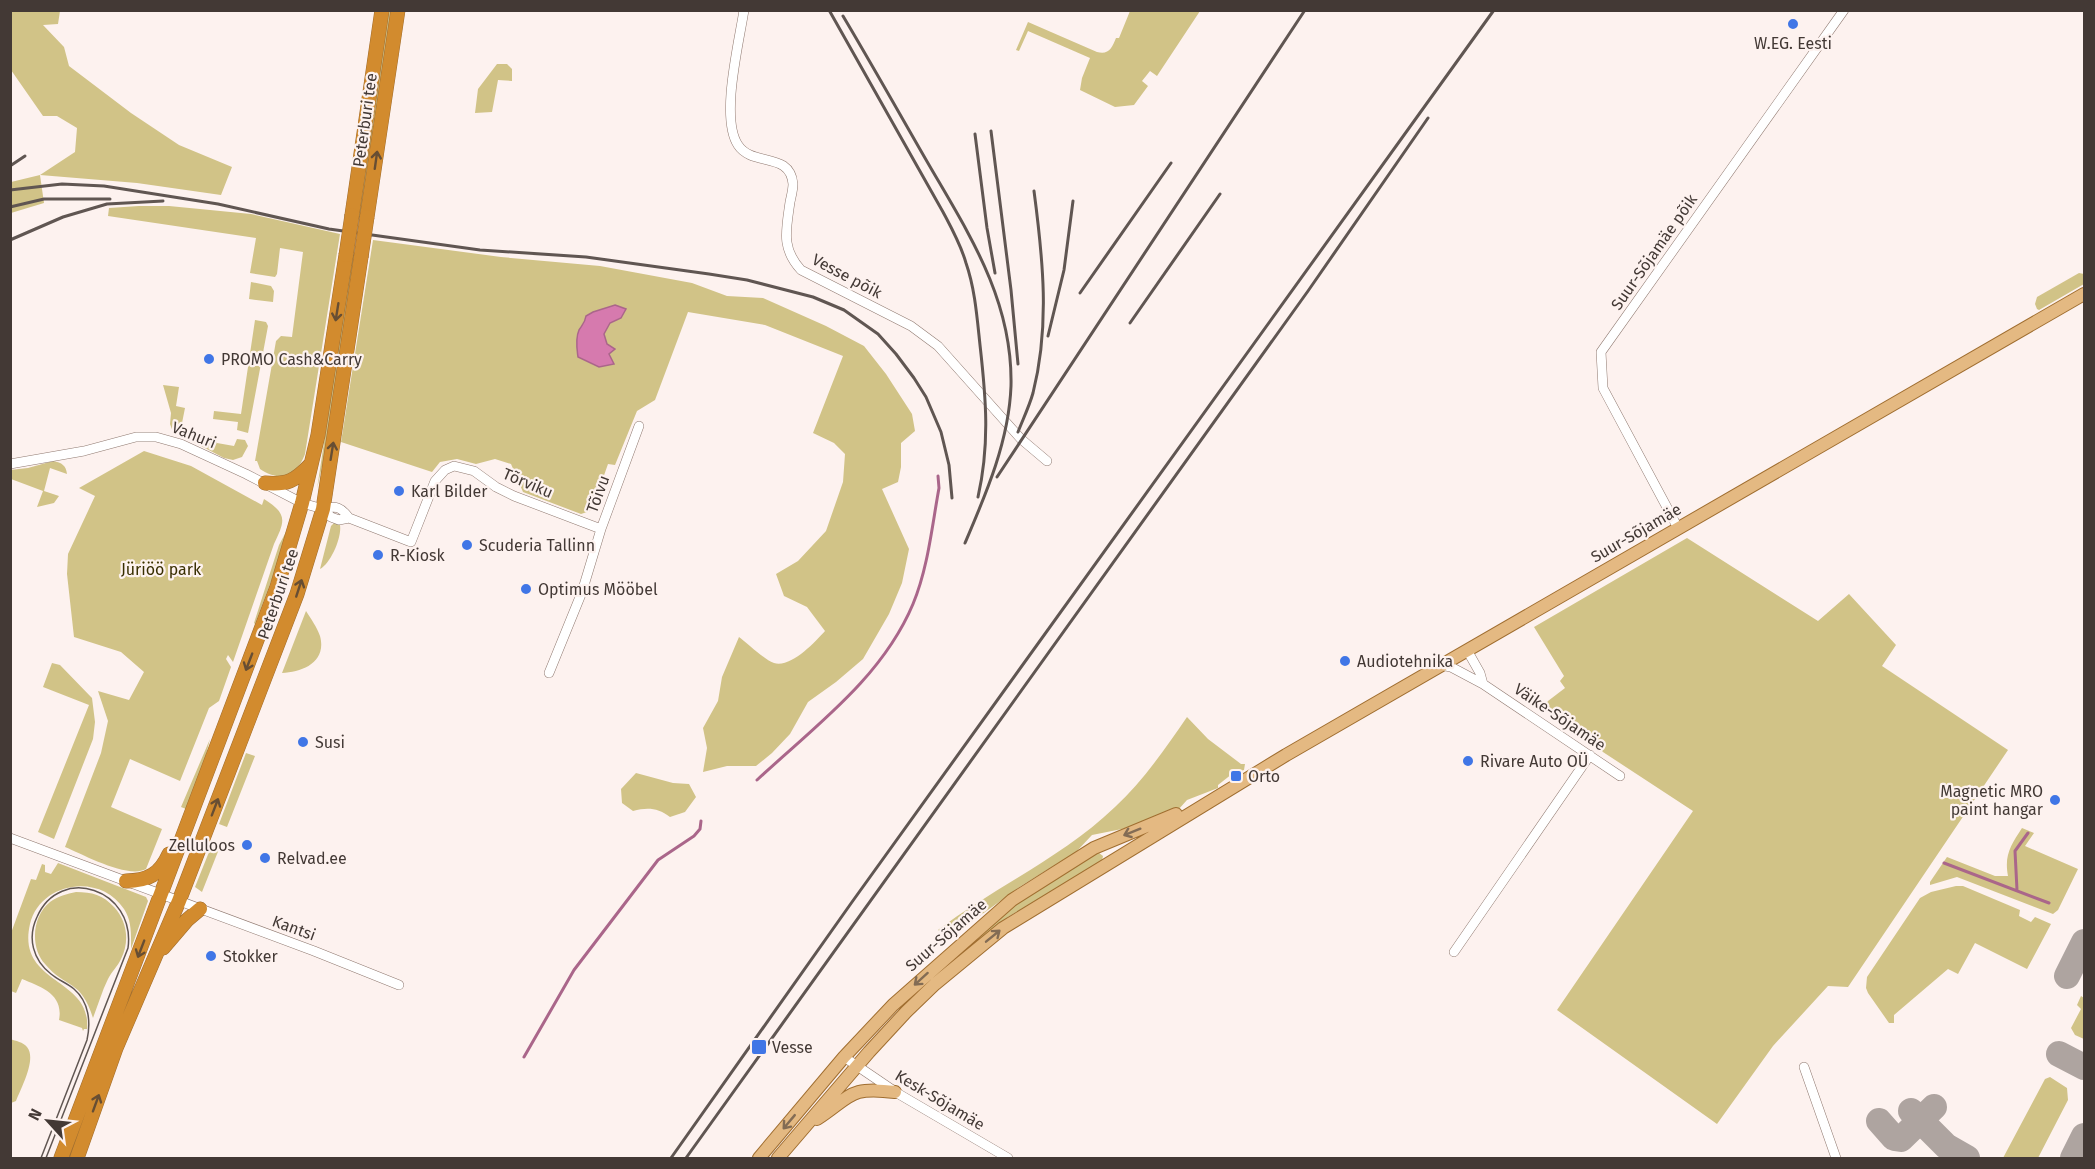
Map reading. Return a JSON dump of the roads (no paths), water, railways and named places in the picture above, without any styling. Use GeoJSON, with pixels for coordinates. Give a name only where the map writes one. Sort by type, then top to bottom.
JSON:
{"type":"FeatureCollection","features":[{"type":"Feature","properties":{"kind":"highway","name":"Peterburi tee"},"geometry":{"type":"LineString","coordinates":[[61,1158],[277,587],[302,503],[320,425],[382,10]]}},
{"type":"Feature","properties":{"kind":"highway","name":"Peterburi tee"},"geometry":{"type":"LineString","coordinates":[[77,1158],[116,1048],[179,901],[297,594],[323,509],[398,10]]}},
{"type":"Feature","properties":{"kind":"highway"},"geometry":{"type":"LineString","coordinates":[[265,483],[278,484],[295,479],[311,464]]}},
{"type":"Feature","properties":{"kind":"highway"},"geometry":{"type":"LineString","coordinates":[[126,882],[145,879],[163,868],[192,813]]}},
{"type":"Feature","properties":{"kind":"highway"},"geometry":{"type":"LineString","coordinates":[[152,961],[187,920],[200,909]]}},
{"type":"Feature","properties":{"kind":"main road","name":"Suur-Sõjamäe"},"geometry":{"type":"LineString","coordinates":[[778,1158],[857,1066],[921,998],[1003,928],[1205,802],[2085,294]]}},
{"type":"Feature","properties":{"kind":"main road","name":"Suur-Sõjamäe"},"geometry":{"type":"LineString","coordinates":[[759,1158],[844,1057],[893,1005],[1012,900],[1094,848],[1205,802]]}},
{"type":"Feature","properties":{"kind":"main road"},"geometry":{"type":"LineString","coordinates":[[1108,842],[1118,858]]}},
{"type":"Feature","properties":{"kind":"main road"},"geometry":{"type":"LineString","coordinates":[[806,1126],[849,1095],[860,1090],[895,1092]]}},
{"type":"Feature","properties":{"kind":"street","name":"Vesse põik"},"geometry":{"type":"LineString","coordinates":[[744,10],[729,108],[731,129],[738,146],[750,156],[777,161],[789,172],[793,184],[786,243],[790,258],[801,270],[911,326],[938,346],[1021,439],[1047,461]]}},
{"type":"Feature","properties":{"kind":"street","name":"Suur-Sõjamäe põik"},"geometry":{"type":"LineString","coordinates":[[1678,528],[1603,388],[1601,352],[1844,10]]}},
{"type":"Feature","properties":{"kind":"street","name":"Tõivu"},"geometry":{"type":"LineString","coordinates":[[549,673],[582,592],[601,529],[639,426]]}},
{"type":"Feature","properties":{"kind":"street","name":"Vahuri"},"geometry":{"type":"LineString","coordinates":[[10,464],[84,452],[136,437],[164,438],[265,483],[302,503],[323,509],[331,517],[339,520],[349,518],[411,542],[435,481],[445,470]]}},
{"type":"Feature","properties":{"kind":"street","name":"Tõrviku"},"geometry":{"type":"LineString","coordinates":[[445,470],[454,466],[464,467],[474,471],[496,488],[601,529]]}},
{"type":"Feature","properties":{"kind":"street"},"geometry":{"type":"LineString","coordinates":[[1467,650],[1484,684]]}},
{"type":"Feature","properties":{"kind":"street","name":"Väike-Sõjamäe"},"geometry":{"type":"LineString","coordinates":[[1440,665],[1461,671],[1484,684],[1620,776]]}},
{"type":"Feature","properties":{"kind":"street"},"geometry":{"type":"LineString","coordinates":[[1454,952],[1590,755]]}},
{"type":"Feature","properties":{"kind":"street","name":"Kantsi"},"geometry":{"type":"LineString","coordinates":[[10,838],[399,985]]}},
{"type":"Feature","properties":{"kind":"street","name":"Kesk-Sõjamäe"},"geometry":{"type":"LineString","coordinates":[[844,1057],[895,1092],[1008,1158]]}},
{"type":"Feature","properties":{"kind":"street"},"geometry":{"type":"LineString","coordinates":[[1804,1067],[1836,1158]]}},
{"type":"Feature","properties":{"kind":"waterway"},"geometry":{"type":"LineString","coordinates":[[757,780],[845,700],[884,655],[900,631],[913,604],[922,576],[939,488],[938,476]]}},
{"type":"Feature","properties":{"kind":"waterway"},"geometry":{"type":"LineString","coordinates":[[524,1057],[574,970],[658,860],[694,836],[700,829],[701,821]]}},
{"type":"Feature","properties":{"kind":"waterway"},"geometry":{"type":"LineString","coordinates":[[2017,890],[2015,851],[2028,833]]}},
{"type":"Feature","properties":{"kind":"waterway"},"geometry":{"type":"LineString","coordinates":[[1944,863],[2049,903]]}},
{"type":"Feature","properties":{"kind":"tram line"},"geometry":{"type":"LineString","coordinates":[[41,1158],[87,1040],[89,1019],[86,1006],[79,994],[51,974],[40,962],[32,941],[32,933],[37,917],[48,901],[62,891],[78,888],[94,891],[109,898],[120,911],[127,928],[128,948],[46,1158]]}},
{"type":"Feature","properties":{"kind":"railway"},"geometry":{"type":"LineString","coordinates":[[829,10],[943,212],[964,256],[974,293],[985,402],[984,458],[978,497]]}},
{"type":"Feature","properties":{"kind":"railway"},"geometry":{"type":"LineString","coordinates":[[997,477],[1305,10]]}},
{"type":"Feature","properties":{"kind":"railway"},"geometry":{"type":"LineString","coordinates":[[671,1158],[852,902],[1494,10]]}},
{"type":"Feature","properties":{"kind":"railway"},"geometry":{"type":"LineString","coordinates":[[843,16],[971,239],[996,294],[1004,324],[1010,354],[1011,386],[1006,427],[995,467],[965,543]]}},
{"type":"Feature","properties":{"kind":"railway"},"geometry":{"type":"LineString","coordinates":[[686,1158],[1308,291],[1428,118]]}},
{"type":"Feature","properties":{"kind":"railway"},"geometry":{"type":"LineString","coordinates":[[991,131],[1018,364]]}},
{"type":"Feature","properties":{"kind":"railway"},"geometry":{"type":"LineString","coordinates":[[975,134],[995,273]]}},
{"type":"Feature","properties":{"kind":"railway"},"geometry":{"type":"LineString","coordinates":[[10,166],[25,156]]}},
{"type":"Feature","properties":{"kind":"railway"},"geometry":{"type":"LineString","coordinates":[[1080,293],[1171,163]]}},
{"type":"Feature","properties":{"kind":"railway"},"geometry":{"type":"LineString","coordinates":[[10,190],[62,184],[104,186],[218,204],[329,229],[480,250],[586,257],[709,274],[747,280],[813,297],[844,310],[878,334],[914,378],[926,397],[941,432],[949,465],[952,498]]}},
{"type":"Feature","properties":{"kind":"railway"},"geometry":{"type":"LineString","coordinates":[[1018,432],[1033,393],[1042,343],[1042,267],[1034,191]]}},
{"type":"Feature","properties":{"kind":"railway"},"geometry":{"type":"LineString","coordinates":[[1130,323],[1220,194]]}},
{"type":"Feature","properties":{"kind":"railway"},"geometry":{"type":"LineString","coordinates":[[10,207],[44,199],[110,199]]}},
{"type":"Feature","properties":{"kind":"railway"},"geometry":{"type":"LineString","coordinates":[[10,240],[63,217],[107,204],[163,201]]}},
{"type":"Feature","properties":{"kind":"railway"},"geometry":{"type":"LineString","coordinates":[[1048,336],[1064,270],[1073,201]]}},
{"type":"Feature","properties":{"kind":"place","name":"W.EG. Eesti"},"geometry":{"type":"Point","coordinates":[1793,24]}},
{"type":"Feature","properties":{"kind":"place","name":"PROMO Cash&Carry"},"geometry":{"type":"Point","coordinates":[209,359]}},
{"type":"Feature","properties":{"kind":"place","name":"Karl Bilder"},"geometry":{"type":"Point","coordinates":[399,491]}},
{"type":"Feature","properties":{"kind":"place","name":"Scuderia Tallinn"},"geometry":{"type":"Point","coordinates":[467,545]}},
{"type":"Feature","properties":{"kind":"place","name":"R-Kiosk"},"geometry":{"type":"Point","coordinates":[378,555]}},
{"type":"Feature","properties":{"kind":"place","name":"Optimus Mööbel"},"geometry":{"type":"Point","coordinates":[526,589]}},
{"type":"Feature","properties":{"kind":"place","name":"Audiotehnika"},"geometry":{"type":"Point","coordinates":[1345,661]}},
{"type":"Feature","properties":{"kind":"place","name":"Susi"},"geometry":{"type":"Point","coordinates":[303,742]}},
{"type":"Feature","properties":{"kind":"place","name":"Rivare Auto OÜ"},"geometry":{"type":"Point","coordinates":[1468,761]}},
{"type":"Feature","properties":{"kind":"place","name":"Orto"},"geometry":{"type":"Point","coordinates":[1236,776]}},
{"type":"Feature","properties":{"kind":"place","name":"Magnetic MRO paint hangar"},"geometry":{"type":"Point","coordinates":[2055,800]}},
{"type":"Feature","properties":{"kind":"place","name":"Zelluloos"},"geometry":{"type":"Point","coordinates":[247,845]}},
{"type":"Feature","properties":{"kind":"place","name":"Relvad.ee"},"geometry":{"type":"Point","coordinates":[265,858]}},
{"type":"Feature","properties":{"kind":"place","name":"Stokker"},"geometry":{"type":"Point","coordinates":[211,956]}},
{"type":"Feature","properties":{"kind":"place","name":"Vesse"},"geometry":{"type":"Point","coordinates":[759,1047]}},
{"type":"Feature","properties":{"kind":"park label","name":"Jüriöö park"},"geometry":{"type":"Point","coordinates":[161,569]}}]}
